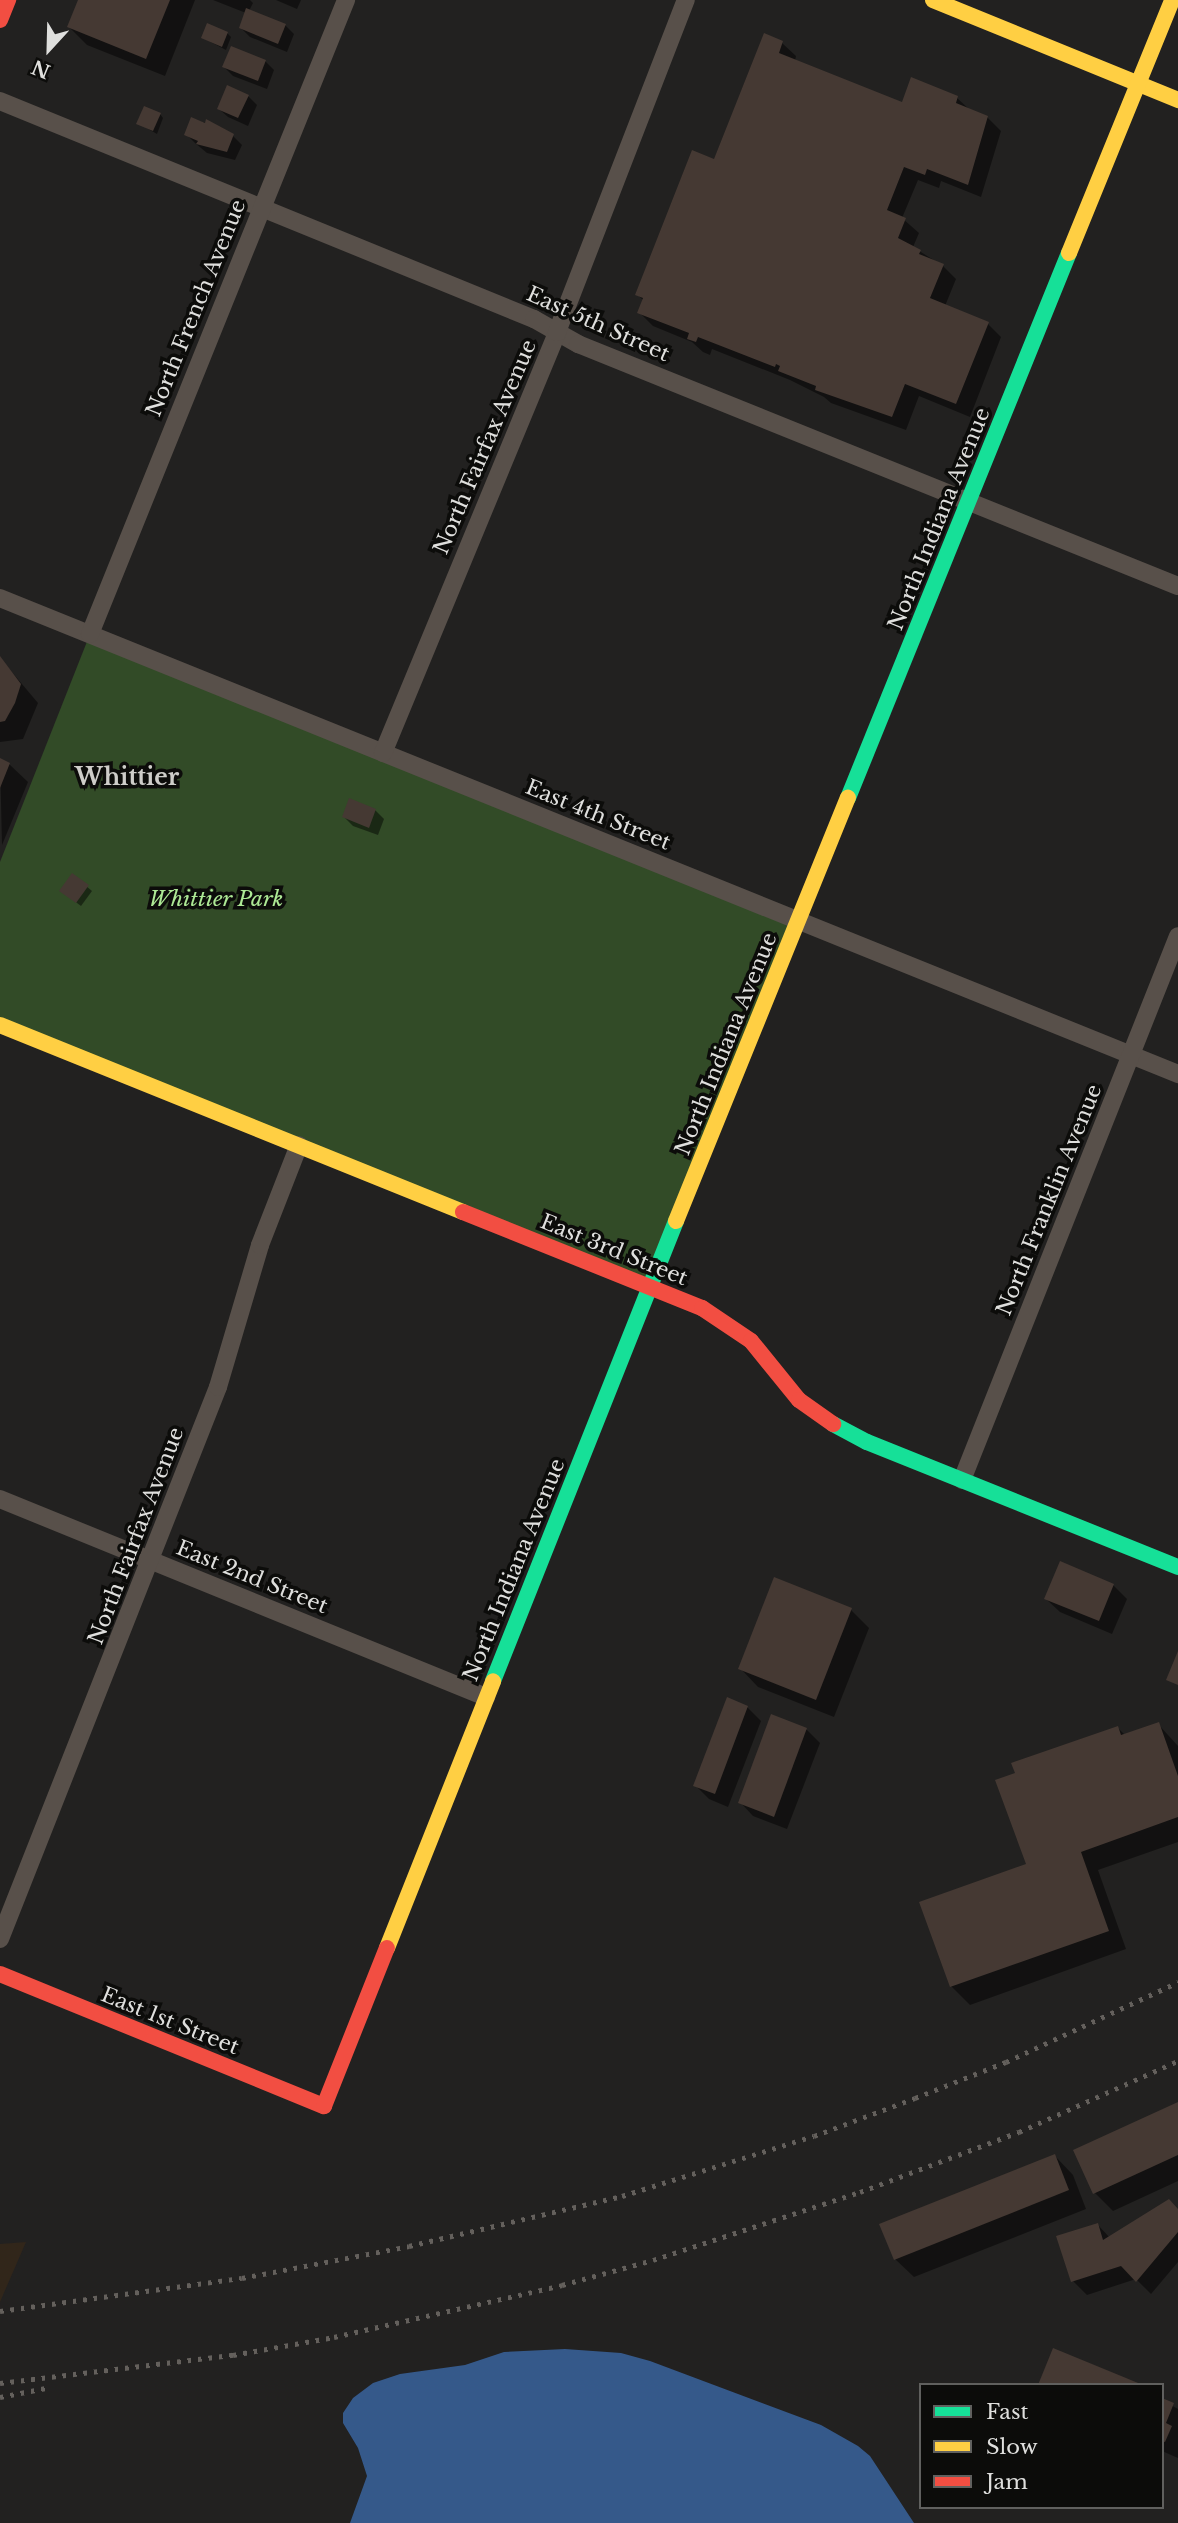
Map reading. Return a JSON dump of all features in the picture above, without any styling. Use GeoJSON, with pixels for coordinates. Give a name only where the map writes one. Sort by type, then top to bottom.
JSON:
{"type":"FeatureCollection","features":[{"type":"Feature","properties":{"kind":"street","name":"North French Avenue"},"geometry":{"type":"LineString","coordinates":[[90,634],[346,0]]}},
{"type":"Feature","properties":{"kind":"street","name":"North Fairfax Avenue"},"geometry":{"type":"LineString","coordinates":[[383,753],[557,332],[686,0]]}},
{"type":"Feature","properties":{"kind":"street"},"geometry":{"type":"LineString","coordinates":[[933,0],[1178,100]]}},
{"type":"Feature","properties":{"kind":"street","name":"North Indiana Avenue"},"geometry":{"type":"LineString","coordinates":[[324,2106],[650,1286],[1172,0]]}},
{"type":"Feature","properties":{"kind":"street","name":"East 5th Street"},"geometry":{"type":"LineString","coordinates":[[0,101],[534,319],[578,344],[1178,586]]}},
{"type":"Feature","properties":{"kind":"street","name":"East 4th Street"},"geometry":{"type":"LineString","coordinates":[[0,598],[1178,1074]]}},
{"type":"Feature","properties":{"kind":"street","name":"North Franklin Avenue"},"geometry":{"type":"LineString","coordinates":[[962,1480],[1178,936]]}},
{"type":"Feature","properties":{"kind":"street","name":"East 3rd Street"},"geometry":{"type":"LineString","coordinates":[[0,1025],[702,1308],[738,1331],[762,1354],[799,1400],[821,1418],[867,1441],[1178,1567]]}},
{"type":"Feature","properties":{"kind":"street","name":"North Fairfax Avenue"},"geometry":{"type":"LineString","coordinates":[[0,1939],[152,1560],[218,1387],[260,1245],[299,1144]]}},
{"type":"Feature","properties":{"kind":"street","name":"East 2nd Street"},"geometry":{"type":"LineString","coordinates":[[0,1499],[486,1697]]}},
{"type":"Feature","properties":{"kind":"street","name":"East 1st Street"},"geometry":{"type":"LineString","coordinates":[[0,1974],[324,2106]]}},
{"type":"Feature","properties":{"kind":"shaded area"},"geometry":{"type":"Polygon","coordinates":[[[26,2242],[0,2302],[0,2244],[26,2242]]]}},
{"type":"Feature","properties":{"kind":"green space","name":"Whittier Park"},"geometry":{"type":"Polygon","coordinates":[[[90,634],[799,921],[650,1286],[0,1025],[0,862],[90,634]]]}},
{"type":"Feature","properties":{"kind":"water"},"geometry":{"type":"Polygon","coordinates":[[[565,2349],[621,2353],[650,2361],[821,2425],[870,2456],[914,2523],[350,2523],[367,2476],[358,2448],[343,2423],[343,2413],[353,2398],[373,2383],[400,2374],[465,2365],[504,2352],[565,2349]]]}},
{"type":"Feature","properties":{"kind":"building"},"geometry":{"type":"Polygon","coordinates":[[[78,0],[170,0],[146,59],[67,27],[78,0]]]}},
{"type":"Feature","properties":{"kind":"building"},"geometry":{"type":"Polygon","coordinates":[[[246,8],[286,24],[278,44],[239,28],[246,8]]]}},
{"type":"Feature","properties":{"kind":"building"},"geometry":{"type":"Polygon","coordinates":[[[207,23],[228,32],[222,47],[201,38],[207,23]]]}},
{"type":"Feature","properties":{"kind":"building"},"geometry":{"type":"Polygon","coordinates":[[[764,33],[783,41],[779,53],[902,102],[911,77],[958,96],[956,103],[988,116],[968,185],[927,169],[925,175],[904,167],[887,210],[906,218],[898,238],[921,250],[919,254],[944,264],[930,298],[989,322],[956,404],[905,384],[892,417],[815,390],[816,386],[778,371],[780,366],[776,364],[775,367],[698,337],[696,342],[687,339],[689,333],[637,313],[643,298],[635,295],[692,150],[714,159],[764,33]]]}},
{"type":"Feature","properties":{"kind":"building"},"geometry":{"type":"Polygon","coordinates":[[[231,46],[266,60],[258,81],[222,67],[231,46]]]}},
{"type":"Feature","properties":{"kind":"building"},"geometry":{"type":"Polygon","coordinates":[[[227,85],[249,95],[238,118],[217,109],[227,85]]]}},
{"type":"Feature","properties":{"kind":"building"},"geometry":{"type":"Polygon","coordinates":[[[144,106],[161,113],[153,131],[136,124],[144,106]]]}},
{"type":"Feature","properties":{"kind":"building"},"geometry":{"type":"Polygon","coordinates":[[[191,117],[205,123],[206,119],[234,134],[227,152],[196,144],[198,141],[184,135],[191,117]]]}},
{"type":"Feature","properties":{"kind":"building"},"geometry":{"type":"Polygon","coordinates":[[[0,656],[21,684],[15,703],[5,721],[0,722],[0,656]]]}},
{"type":"Feature","properties":{"kind":"building"},"geometry":{"type":"Polygon","coordinates":[[[0,758],[10,763],[0,788],[0,758]]]}},
{"type":"Feature","properties":{"kind":"building"},"geometry":{"type":"Polygon","coordinates":[[[349,798],[376,809],[369,828],[342,817],[349,798]]]}},
{"type":"Feature","properties":{"kind":"building"},"geometry":{"type":"Polygon","coordinates":[[[72,873],[89,885],[76,903],[59,891],[72,873]]]}},
{"type":"Feature","properties":{"kind":"building"},"geometry":{"type":"Polygon","coordinates":[[[1060,1561],[1114,1584],[1099,1621],[1044,1599],[1060,1561]]]}},
{"type":"Feature","properties":{"kind":"building"},"geometry":{"type":"Polygon","coordinates":[[[774,1577],[852,1608],[816,1700],[738,1669],[774,1577]]]}},
{"type":"Feature","properties":{"kind":"building"},"geometry":{"type":"Polygon","coordinates":[[[1178,1651],[1178,1685],[1166,1680],[1178,1651]]]}},
{"type":"Feature","properties":{"kind":"building"},"geometry":{"type":"Polygon","coordinates":[[[727,1697],[748,1706],[715,1794],[693,1786],[727,1697]]]}},
{"type":"Feature","properties":{"kind":"building"},"geometry":{"type":"Polygon","coordinates":[[[771,1714],[807,1728],[774,1817],[738,1803],[771,1714]]]}},
{"type":"Feature","properties":{"kind":"building"},"geometry":{"type":"Polygon","coordinates":[[[1159,1722],[1178,1776],[1178,1817],[1081,1852],[1109,1931],[950,1987],[919,1902],[1026,1864],[995,1780],[1015,1773],[1011,1763],[1118,1726],[1121,1735],[1159,1722]]]}},
{"type":"Feature","properties":{"kind":"building"},"geometry":{"type":"Polygon","coordinates":[[[1178,2102],[1178,2155],[1093,2194],[1073,2150],[1178,2102]]]}},
{"type":"Feature","properties":{"kind":"building"},"geometry":{"type":"Polygon","coordinates":[[[1055,2154],[1069,2190],[894,2260],[879,2224],[1055,2154]]]}},
{"type":"Feature","properties":{"kind":"building"},"geometry":{"type":"Polygon","coordinates":[[[1169,2199],[1178,2209],[1178,2232],[1136,2282],[1121,2266],[1071,2282],[1056,2236],[1098,2223],[1103,2240],[1169,2199]]]}},
{"type":"Feature","properties":{"kind":"building"},"geometry":{"type":"Polygon","coordinates":[[[1053,2348],[1138,2383],[1039,2383],[1053,2348]]]}},
{"type":"Feature","properties":{"kind":"building"},"geometry":{"type":"Polygon","coordinates":[[[1164,2399],[1174,2403],[1166,2423],[1172,2426],[1165,2442],[1164,2399]]]}},
{"type":"Feature","properties":{"kind":"railway"},"geometry":{"type":"LineString","coordinates":[[0,2311],[242,2278],[409,2246],[622,2196],[814,2136],[915,2098],[1006,2062],[1178,1982]]}},
{"type":"Feature","properties":{"kind":"railway"},"geometry":{"type":"LineString","coordinates":[[0,2383],[233,2355],[334,2337],[562,2285],[653,2260],[860,2192],[1019,2132],[1178,2061]]}},
{"type":"Feature","properties":{"kind":"railway"},"geometry":{"type":"LineString","coordinates":[[0,2397],[51,2387]]}},
{"type":"Feature","properties":{"kind":"traffic: fast"},"geometry":{"type":"LineString","coordinates":[[848,798],[1069,253]]}},
{"type":"Feature","properties":{"kind":"traffic: fast"},"geometry":{"type":"LineString","coordinates":[[493,1681],[676,1221]]}},
{"type":"Feature","properties":{"kind":"traffic: fast"},"geometry":{"type":"LineString","coordinates":[[833,1424],[867,1442],[1178,1567]]}},
{"type":"Feature","properties":{"kind":"traffic: slow"},"geometry":{"type":"LineString","coordinates":[[933,0],[1178,100]]}},
{"type":"Feature","properties":{"kind":"traffic: slow"},"geometry":{"type":"LineString","coordinates":[[1069,253],[1172,0]]}},
{"type":"Feature","properties":{"kind":"traffic: slow"},"geometry":{"type":"LineString","coordinates":[[676,1221],[848,798]]}},
{"type":"Feature","properties":{"kind":"traffic: slow"},"geometry":{"type":"LineString","coordinates":[[0,1025],[463,1212]]}},
{"type":"Feature","properties":{"kind":"traffic: slow"},"geometry":{"type":"LineString","coordinates":[[387,1948],[493,1681]]}},
{"type":"Feature","properties":{"kind":"traffic: jam"},"geometry":{"type":"LineString","coordinates":[[0,20],[8,0]]}},
{"type":"Feature","properties":{"kind":"traffic: jam"},"geometry":{"type":"LineString","coordinates":[[463,1212],[702,1308],[751,1341],[799,1400],[833,1424]]}},
{"type":"Feature","properties":{"kind":"traffic: jam"},"geometry":{"type":"LineString","coordinates":[[0,1974],[324,2106],[387,1948]]}},
{"type":"Feature","properties":{"kind":"district","name":"Whittier"},"geometry":{"type":"Point","coordinates":[127,777]}}]}
